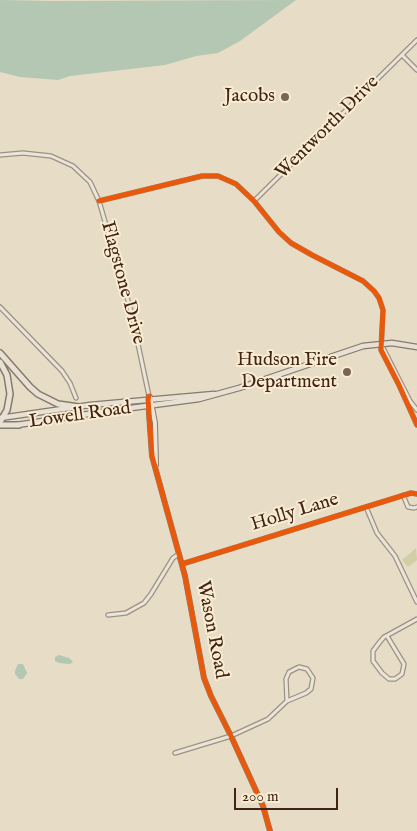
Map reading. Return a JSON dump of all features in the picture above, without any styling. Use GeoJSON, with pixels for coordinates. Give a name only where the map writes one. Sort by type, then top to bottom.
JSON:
{"type":"FeatureCollection","features":[{"type":"Feature","properties":{"kind":"highway"},"geometry":{"type":"LineString","coordinates":[[0,353],[38,394],[61,404],[79,406]]}},
{"type":"Feature","properties":{"kind":"highway"},"geometry":{"type":"LineString","coordinates":[[0,362],[7,375],[10,391],[9,404],[1,422],[18,425]]}},
{"type":"Feature","properties":{"kind":"main road","name":"Lowell Road"},"geometry":{"type":"LineString","coordinates":[[18,425],[89,413],[184,402],[220,394],[349,350],[381,343],[406,344],[417,347]]}},
{"type":"Feature","properties":{"kind":"main road","name":"Lowell Road"},"geometry":{"type":"LineString","coordinates":[[1,422],[79,406],[149,398],[220,394]]}},
{"type":"Feature","properties":{"kind":"street","name":"Wentworth Drive"},"geometry":{"type":"LineString","coordinates":[[254,201],[417,40]]}},
{"type":"Feature","properties":{"kind":"street"},"geometry":{"type":"LineString","coordinates":[[402,55],[417,70]]}},
{"type":"Feature","properties":{"kind":"street","name":"Flagstone Drive"},"geometry":{"type":"LineString","coordinates":[[0,155],[43,154],[66,162],[86,176],[95,189],[131,311],[149,398]]}},
{"type":"Feature","properties":{"kind":"street"},"geometry":{"type":"LineString","coordinates":[[99,201],[194,177],[210,175],[233,182],[254,201],[279,232],[291,243],[363,281],[374,291],[379,298],[383,310],[381,343],[383,355],[417,424]]}},
{"type":"Feature","properties":{"kind":"street"},"geometry":{"type":"LineString","coordinates":[[0,307],[62,371],[70,383],[76,398]]}},
{"type":"Feature","properties":{"kind":"street"},"geometry":{"type":"LineString","coordinates":[[381,343],[410,401],[417,411],[412,414]]}},
{"type":"Feature","properties":{"kind":"street","name":"Wason Road"},"geometry":{"type":"LineString","coordinates":[[149,398],[151,406],[152,452],[192,606],[204,678],[263,806],[270,831]]}},
{"type":"Feature","properties":{"kind":"street","name":"Holly Lane"},"geometry":{"type":"LineString","coordinates":[[182,564],[403,495],[417,494]]}},
{"type":"Feature","properties":{"kind":"street"},"geometry":{"type":"LineString","coordinates":[[403,495],[408,507],[417,507]]}},
{"type":"Feature","properties":{"kind":"street"},"geometry":{"type":"LineString","coordinates":[[366,507],[377,533],[397,560],[417,602]]}},
{"type":"Feature","properties":{"kind":"street"},"geometry":{"type":"LineString","coordinates":[[108,615],[126,613],[144,603],[173,558],[179,554]]}},
{"type":"Feature","properties":{"kind":"street"},"geometry":{"type":"LineString","coordinates":[[387,636],[404,666],[402,674],[395,679],[389,679],[384,676],[372,658],[374,648],[387,636],[417,619]]}},
{"type":"Feature","properties":{"kind":"street"},"geometry":{"type":"LineString","coordinates":[[175,753],[231,736],[268,719],[287,701],[306,693],[312,687],[313,676],[305,668],[294,668],[287,674],[287,701]]}},
{"type":"Feature","properties":{"kind":"shaded area"},"geometry":{"type":"Polygon","coordinates":[[[0,0],[296,0],[240,41],[218,53],[196,56],[165,65],[70,76],[58,80],[20,77],[0,72],[0,0]]]}},
{"type":"Feature","properties":{"kind":"shaded area"},"geometry":{"type":"Polygon","coordinates":[[[416,548],[417,560],[408,567],[402,560],[416,548]]]}},
{"type":"Feature","properties":{"kind":"shaded area"},"geometry":{"type":"Polygon","coordinates":[[[59,655],[69,658],[73,662],[70,664],[55,661],[55,657],[59,655]]]}},
{"type":"Feature","properties":{"kind":"shaded area"},"geometry":{"type":"Polygon","coordinates":[[[18,664],[23,664],[27,673],[23,679],[19,679],[15,674],[18,664]]]}},
{"type":"Feature","properties":{"kind":"cycle path"},"geometry":{"type":"LineString","coordinates":[[99,201],[202,176],[218,176],[236,184],[254,201],[279,232],[291,243],[363,281],[374,291],[379,298],[383,310],[381,350],[417,425]]}},
{"type":"Feature","properties":{"kind":"cycle path"},"geometry":{"type":"LineString","coordinates":[[149,396],[152,456],[185,576],[204,678],[263,806],[270,831]]}},
{"type":"Feature","properties":{"kind":"cycle path"},"geometry":{"type":"LineString","coordinates":[[182,564],[411,493],[417,494]]}},
{"type":"Feature","properties":{"kind":"place","name":"Jacobs"},"geometry":{"type":"Point","coordinates":[285,97]}},
{"type":"Feature","properties":{"kind":"place","name":"Hudson Fire Department"},"geometry":{"type":"Point","coordinates":[347,372]}}]}
